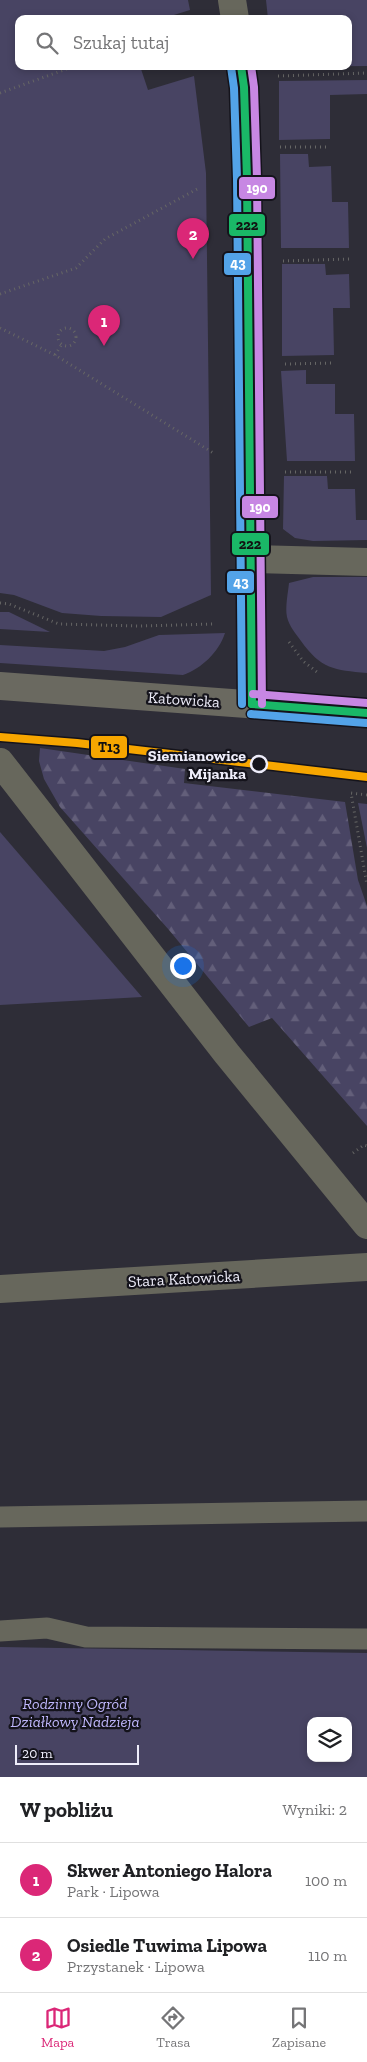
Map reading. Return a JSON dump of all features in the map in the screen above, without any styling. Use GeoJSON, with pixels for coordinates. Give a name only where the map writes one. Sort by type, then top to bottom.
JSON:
{"type":"FeatureCollection","features":[{"type":"Feature","properties":{"kind":"main road","name":"Katowicka"},"geometry":{"type":"LineString","coordinates":[[0,686],[367,713]]}},
{"type":"Feature","properties":{"kind":"street"},"geometry":{"type":"LineString","coordinates":[[232,0],[234,15]]}},
{"type":"Feature","properties":{"kind":"street"},"geometry":{"type":"LineString","coordinates":[[242,70],[244,87],[247,179],[252,704]]}},
{"type":"Feature","properties":{"kind":"street"},"geometry":{"type":"LineString","coordinates":[[250,559],[367,562]]}},
{"type":"Feature","properties":{"kind":"street"},"geometry":{"type":"LineString","coordinates":[[0,762],[227,1054],[367,1225]]}},
{"type":"Feature","properties":{"kind":"street","name":"Stara Katowicka"},"geometry":{"type":"LineString","coordinates":[[0,1289],[367,1267]]}},
{"type":"Feature","properties":{"kind":"lane"},"geometry":{"type":"LineString","coordinates":[[0,1517],[367,1510]]}},
{"type":"Feature","properties":{"kind":"lane"},"geometry":{"type":"LineString","coordinates":[[0,1631],[47,1628],[86,1637],[367,1639]]}},
{"type":"Feature","properties":{"kind":"path"},"geometry":{"type":"LineString","coordinates":[[0,93],[64,70]]}},
{"type":"Feature","properties":{"kind":"path"},"geometry":{"type":"LineString","coordinates":[[268,76],[367,73]]}},
{"type":"Feature","properties":{"kind":"path"},"geometry":{"type":"LineString","coordinates":[[278,147],[330,147]]}},
{"type":"Feature","properties":{"kind":"path"},"geometry":{"type":"LineString","coordinates":[[0,294],[76,268],[105,238],[198,188]]}},
{"type":"Feature","properties":{"kind":"path"},"geometry":{"type":"LineString","coordinates":[[282,261],[349,259]]}},
{"type":"Feature","properties":{"kind":"path"},"geometry":{"type":"LineString","coordinates":[[0,328],[55,355],[217,455]]}},
{"type":"Feature","properties":{"kind":"path"},"geometry":{"type":"LineString","coordinates":[[66,328],[72,330],[76,336],[74,342],[67,346],[62,344],[59,339],[61,331],[66,328]]}},
{"type":"Feature","properties":{"kind":"path"},"geometry":{"type":"LineString","coordinates":[[55,355],[62,344]]}},
{"type":"Feature","properties":{"kind":"path"},"geometry":{"type":"LineString","coordinates":[[284,364],[334,363]]}},
{"type":"Feature","properties":{"kind":"path"},"geometry":{"type":"LineString","coordinates":[[277,472],[355,472]]}},
{"type":"Feature","properties":{"kind":"path"},"geometry":{"type":"LineString","coordinates":[[0,603],[8,604],[59,624],[139,626],[221,624]]}},
{"type":"Feature","properties":{"kind":"path"},"geometry":{"type":"LineString","coordinates":[[287,639],[311,669],[321,674]]}},
{"type":"Feature","properties":{"kind":"path"},"geometry":{"type":"LineString","coordinates":[[367,795],[351,793],[367,885]]}},
{"type":"Feature","properties":{"kind":"green space"},"geometry":{"type":"Polygon","coordinates":[[[0,0],[188,0],[190,10],[174,15],[15,15],[15,70],[141,70],[148,90],[194,76],[206,173],[211,595],[161,617],[62,613],[14,595],[0,593],[0,0]]]}},
{"type":"Feature","properties":{"kind":"green space"},"geometry":{"type":"Polygon","coordinates":[[[266,0],[367,0],[367,66],[352,66],[352,15],[268,15],[266,0]]]}},
{"type":"Feature","properties":{"kind":"green space"},"geometry":{"type":"Polygon","coordinates":[[[367,80],[367,94],[330,95],[330,139],[279,140],[279,81],[367,80]]]}},
{"type":"Feature","properties":{"kind":"green space"},"geometry":{"type":"Polygon","coordinates":[[[280,154],[308,154],[309,167],[331,166],[332,202],[348,202],[349,248],[281,248],[280,154]]]}},
{"type":"Feature","properties":{"kind":"green space"},"geometry":{"type":"Polygon","coordinates":[[[282,264],[325,264],[326,275],[349,274],[350,308],[333,308],[334,355],[282,356],[282,264]]]}},
{"type":"Feature","properties":{"kind":"green space"},"geometry":{"type":"Polygon","coordinates":[[[306,370],[306,384],[335,384],[335,414],[354,414],[355,461],[287,461],[281,371],[306,370]]]}},
{"type":"Feature","properties":{"kind":"green space"},"geometry":{"type":"Polygon","coordinates":[[[284,476],[327,476],[328,489],[355,489],[356,520],[367,520],[367,540],[313,541],[295,538],[283,529],[284,476]]]}},
{"type":"Feature","properties":{"kind":"green space"},"geometry":{"type":"Polygon","coordinates":[[[313,577],[367,577],[367,673],[337,669],[322,663],[308,650],[291,627],[286,613],[289,583],[313,577]]]}},
{"type":"Feature","properties":{"kind":"green space"},"geometry":{"type":"Polygon","coordinates":[[[0,612],[9,612],[50,632],[0,629],[0,612]]]}},
{"type":"Feature","properties":{"kind":"green space"},"geometry":{"type":"Polygon","coordinates":[[[225,633],[214,653],[203,664],[183,675],[0,663],[0,645],[104,651],[125,647],[159,635],[225,633]]]}},
{"type":"Feature","properties":{"kind":"green space"},"geometry":{"type":"Polygon","coordinates":[[[40,748],[185,769],[184,783],[345,802],[358,880],[367,906],[367,1126],[272,1018],[249,1027],[169,930],[60,807],[44,779],[39,761],[40,748]]]}},
{"type":"Feature","properties":{"kind":"green space"},"geometry":{"type":"Polygon","coordinates":[[[358,803],[367,804],[367,848],[358,803]]]}},
{"type":"Feature","properties":{"kind":"green space"},"geometry":{"type":"Polygon","coordinates":[[[0,832],[142,997],[0,1005],[0,832]]]}},
{"type":"Feature","properties":{"kind":"green space","name":"Rodzinny Ogród Działkowy Nadzieja"},"geometry":{"type":"Polygon","coordinates":[[[0,1647],[367,1653],[367,1777],[0,1777],[0,1647]]]}},
{"type":"Feature","properties":{"kind":"transit line","name":"43"},"geometry":{"type":"LineString","coordinates":[[231,70],[234,88],[237,179],[242,704]]}},
{"type":"Feature","properties":{"kind":"transit line","name":"222"},"geometry":{"type":"LineString","coordinates":[[242,70],[244,87],[247,179],[252,704]]}},
{"type":"Feature","properties":{"kind":"transit line","name":"190"},"geometry":{"type":"LineString","coordinates":[[252,70],[254,87],[257,179],[262,704]]}},
{"type":"Feature","properties":{"kind":"transit line","name":"190"},"geometry":{"type":"LineString","coordinates":[[253,694],[367,703]]}},
{"type":"Feature","properties":{"kind":"transit line","name":"222"},"geometry":{"type":"LineString","coordinates":[[252,704],[367,713]]}},
{"type":"Feature","properties":{"kind":"transit line","name":"43"},"geometry":{"type":"LineString","coordinates":[[251,714],[366,723]]}},
{"type":"Feature","properties":{"kind":"transit line","name":"T13"},"geometry":{"type":"LineString","coordinates":[[0,737],[77,743],[367,777]]}},
{"type":"Feature","properties":{"kind":"place","name":"Osiedle Tuwima Lipowa"},"geometry":{"type":"Point","coordinates":[193,259]}},
{"type":"Feature","properties":{"kind":"place","name":"Skwer Antoniego Halora"},"geometry":{"type":"Point","coordinates":[104,346]}},
{"type":"Feature","properties":{"kind":"place","name":"Siemianowice Mijanka"},"geometry":{"type":"Point","coordinates":[259,764]}}]}
